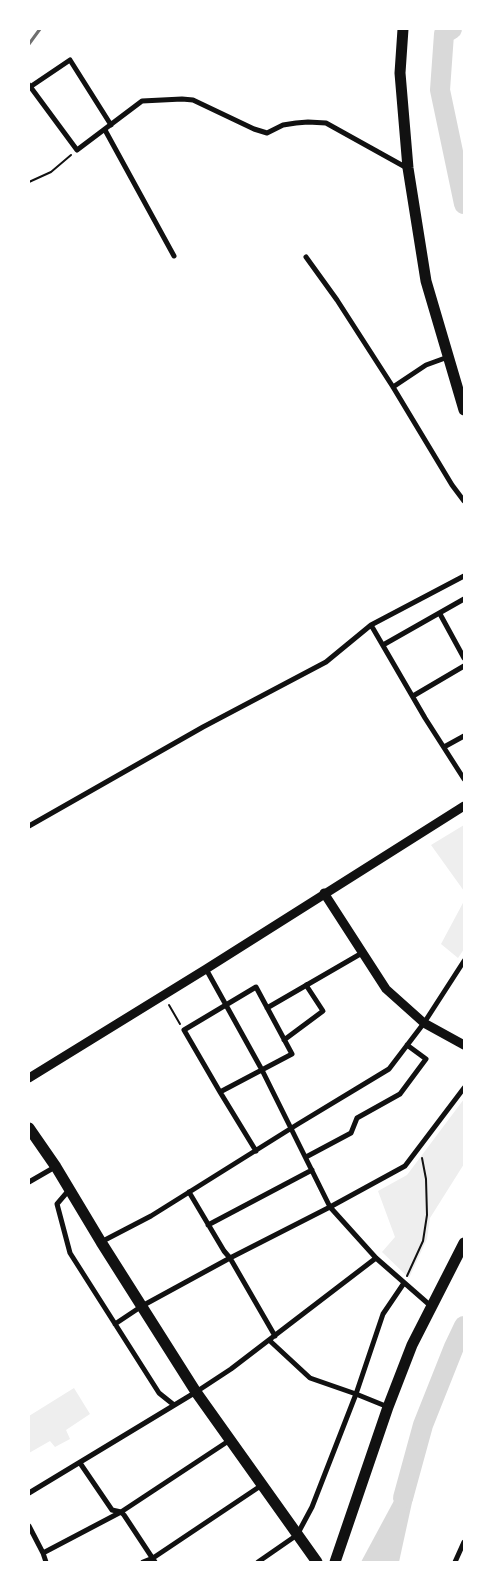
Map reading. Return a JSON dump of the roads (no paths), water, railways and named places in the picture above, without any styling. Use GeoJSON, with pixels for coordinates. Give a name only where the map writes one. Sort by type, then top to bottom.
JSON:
{"type":"FeatureCollection","features":[{"type":"Feature","properties":{"kind":"main road"},"geometry":{"type":"LineString","coordinates":[[403,29],[400,73],[408,168],[426,281],[464,410]]}},
{"type":"Feature","properties":{"kind":"main road"},"geometry":{"type":"LineString","coordinates":[[29,1128],[56,1167],[196,1392],[317,1562]]}},
{"type":"Feature","properties":{"kind":"main road"},"geometry":{"type":"LineString","coordinates":[[335,1562],[388,1407],[412,1346],[464,1243]]}},
{"type":"Feature","properties":{"kind":"street"},"geometry":{"type":"LineString","coordinates":[[111,125],[70,60],[29,86],[77,150],[105,130],[142,102],[182,99],[193,100],[254,129],[267,133],[283,125],[296,123],[326,124],[408,168]]}},
{"type":"Feature","properties":{"kind":"street"},"geometry":{"type":"LineString","coordinates":[[105,130],[174,256]]}},
{"type":"Feature","properties":{"kind":"street"},"geometry":{"type":"LineString","coordinates":[[306,257],[337,300],[464,502]]}},
{"type":"Feature","properties":{"kind":"street"},"geometry":{"type":"LineString","coordinates":[[393,387],[426,366],[448,357]]}},
{"type":"Feature","properties":{"kind":"street"},"geometry":{"type":"LineString","coordinates":[[29,826],[203,727],[326,662],[371,625],[464,576]]}},
{"type":"Feature","properties":{"kind":"street"},"geometry":{"type":"LineString","coordinates":[[383,646],[464,599]]}},
{"type":"Feature","properties":{"kind":"street"},"geometry":{"type":"LineString","coordinates":[[440,614],[464,658]]}},
{"type":"Feature","properties":{"kind":"street"},"geometry":{"type":"LineString","coordinates":[[371,625],[464,779]]}},
{"type":"Feature","properties":{"kind":"street"},"geometry":{"type":"LineString","coordinates":[[413,696],[464,666]]}},
{"type":"Feature","properties":{"kind":"street"},"geometry":{"type":"LineString","coordinates":[[444,748],[464,736]]}},
{"type":"Feature","properties":{"kind":"street"},"geometry":{"type":"LineString","coordinates":[[29,1078],[163,996],[464,806]]}},
{"type":"Feature","properties":{"kind":"street"},"geometry":{"type":"LineString","coordinates":[[324,893],[386,989],[424,1023],[464,1045]]}},
{"type":"Feature","properties":{"kind":"street"},"geometry":{"type":"LineString","coordinates":[[267,1008],[362,953]]}},
{"type":"Feature","properties":{"kind":"street"},"geometry":{"type":"LineString","coordinates":[[101,1242],[151,1216],[390,1069],[424,1023],[464,960]]}},
{"type":"Feature","properties":{"kind":"street"},"geometry":{"type":"LineString","coordinates":[[206,969],[262,1070],[330,1207],[376,1258],[432,1307]]}},
{"type":"Feature","properties":{"kind":"street"},"geometry":{"type":"LineString","coordinates":[[284,1040],[322,1011],[306,985]]}},
{"type":"Feature","properties":{"kind":"street"},"geometry":{"type":"LineString","coordinates":[[220,1092],[292,1054],[256,987],[184,1030],[220,1092],[256,1151]]}},
{"type":"Feature","properties":{"kind":"street"},"geometry":{"type":"LineString","coordinates":[[306,1157],[351,1133],[357,1118],[400,1094],[426,1059],[407,1045]]}},
{"type":"Feature","properties":{"kind":"street"},"geometry":{"type":"LineString","coordinates":[[114,1324],[142,1306],[230,1258],[330,1207],[404,1166],[464,1088]]}},
{"type":"Feature","properties":{"kind":"street"},"geometry":{"type":"LineString","coordinates":[[29,1182],[56,1167]]}},
{"type":"Feature","properties":{"kind":"street"},"geometry":{"type":"LineString","coordinates":[[208,1225],[312,1170]]}},
{"type":"Feature","properties":{"kind":"street"},"geometry":{"type":"LineString","coordinates":[[69,1190],[57,1204],[70,1253],[159,1393],[174,1405]]}},
{"type":"Feature","properties":{"kind":"street"},"geometry":{"type":"LineString","coordinates":[[189,1192],[230,1258],[274,1336]]}},
{"type":"Feature","properties":{"kind":"street"},"geometry":{"type":"LineString","coordinates":[[29,1493],[232,1369],[376,1258]]}},
{"type":"Feature","properties":{"kind":"street"},"geometry":{"type":"LineString","coordinates":[[258,1562],[297,1535],[312,1507],[356,1394],[382,1314],[404,1283]]}},
{"type":"Feature","properties":{"kind":"street"},"geometry":{"type":"LineString","coordinates":[[269,1340],[310,1378],[388,1407]]}},
{"type":"Feature","properties":{"kind":"street"},"geometry":{"type":"LineString","coordinates":[[43,1553],[122,1512],[230,1440]]}},
{"type":"Feature","properties":{"kind":"street"},"geometry":{"type":"LineString","coordinates":[[80,1463],[112,1510],[122,1512],[154,1560]]}},
{"type":"Feature","properties":{"kind":"street"},"geometry":{"type":"LineString","coordinates":[[143,1562],[154,1560],[262,1485]]}},
{"type":"Feature","properties":{"kind":"street"},"geometry":{"type":"LineString","coordinates":[[29,1526],[46,1562]]}},
{"type":"Feature","properties":{"kind":"street"},"geometry":{"type":"LineString","coordinates":[[455,1562],[464,1542]]}},
{"type":"Feature","properties":{"kind":"waterway"},"geometry":{"type":"LineString","coordinates":[[452,29],[444,34],[440,90],[464,204]]}},
{"type":"Feature","properties":{"kind":"waterway"},"geometry":{"type":"LineString","coordinates":[[403,1498],[423,1425],[464,1326]]}},
{"type":"Feature","properties":{"kind":"railway"},"geometry":{"type":"LineString","coordinates":[[29,44],[40,29]]}}]}
